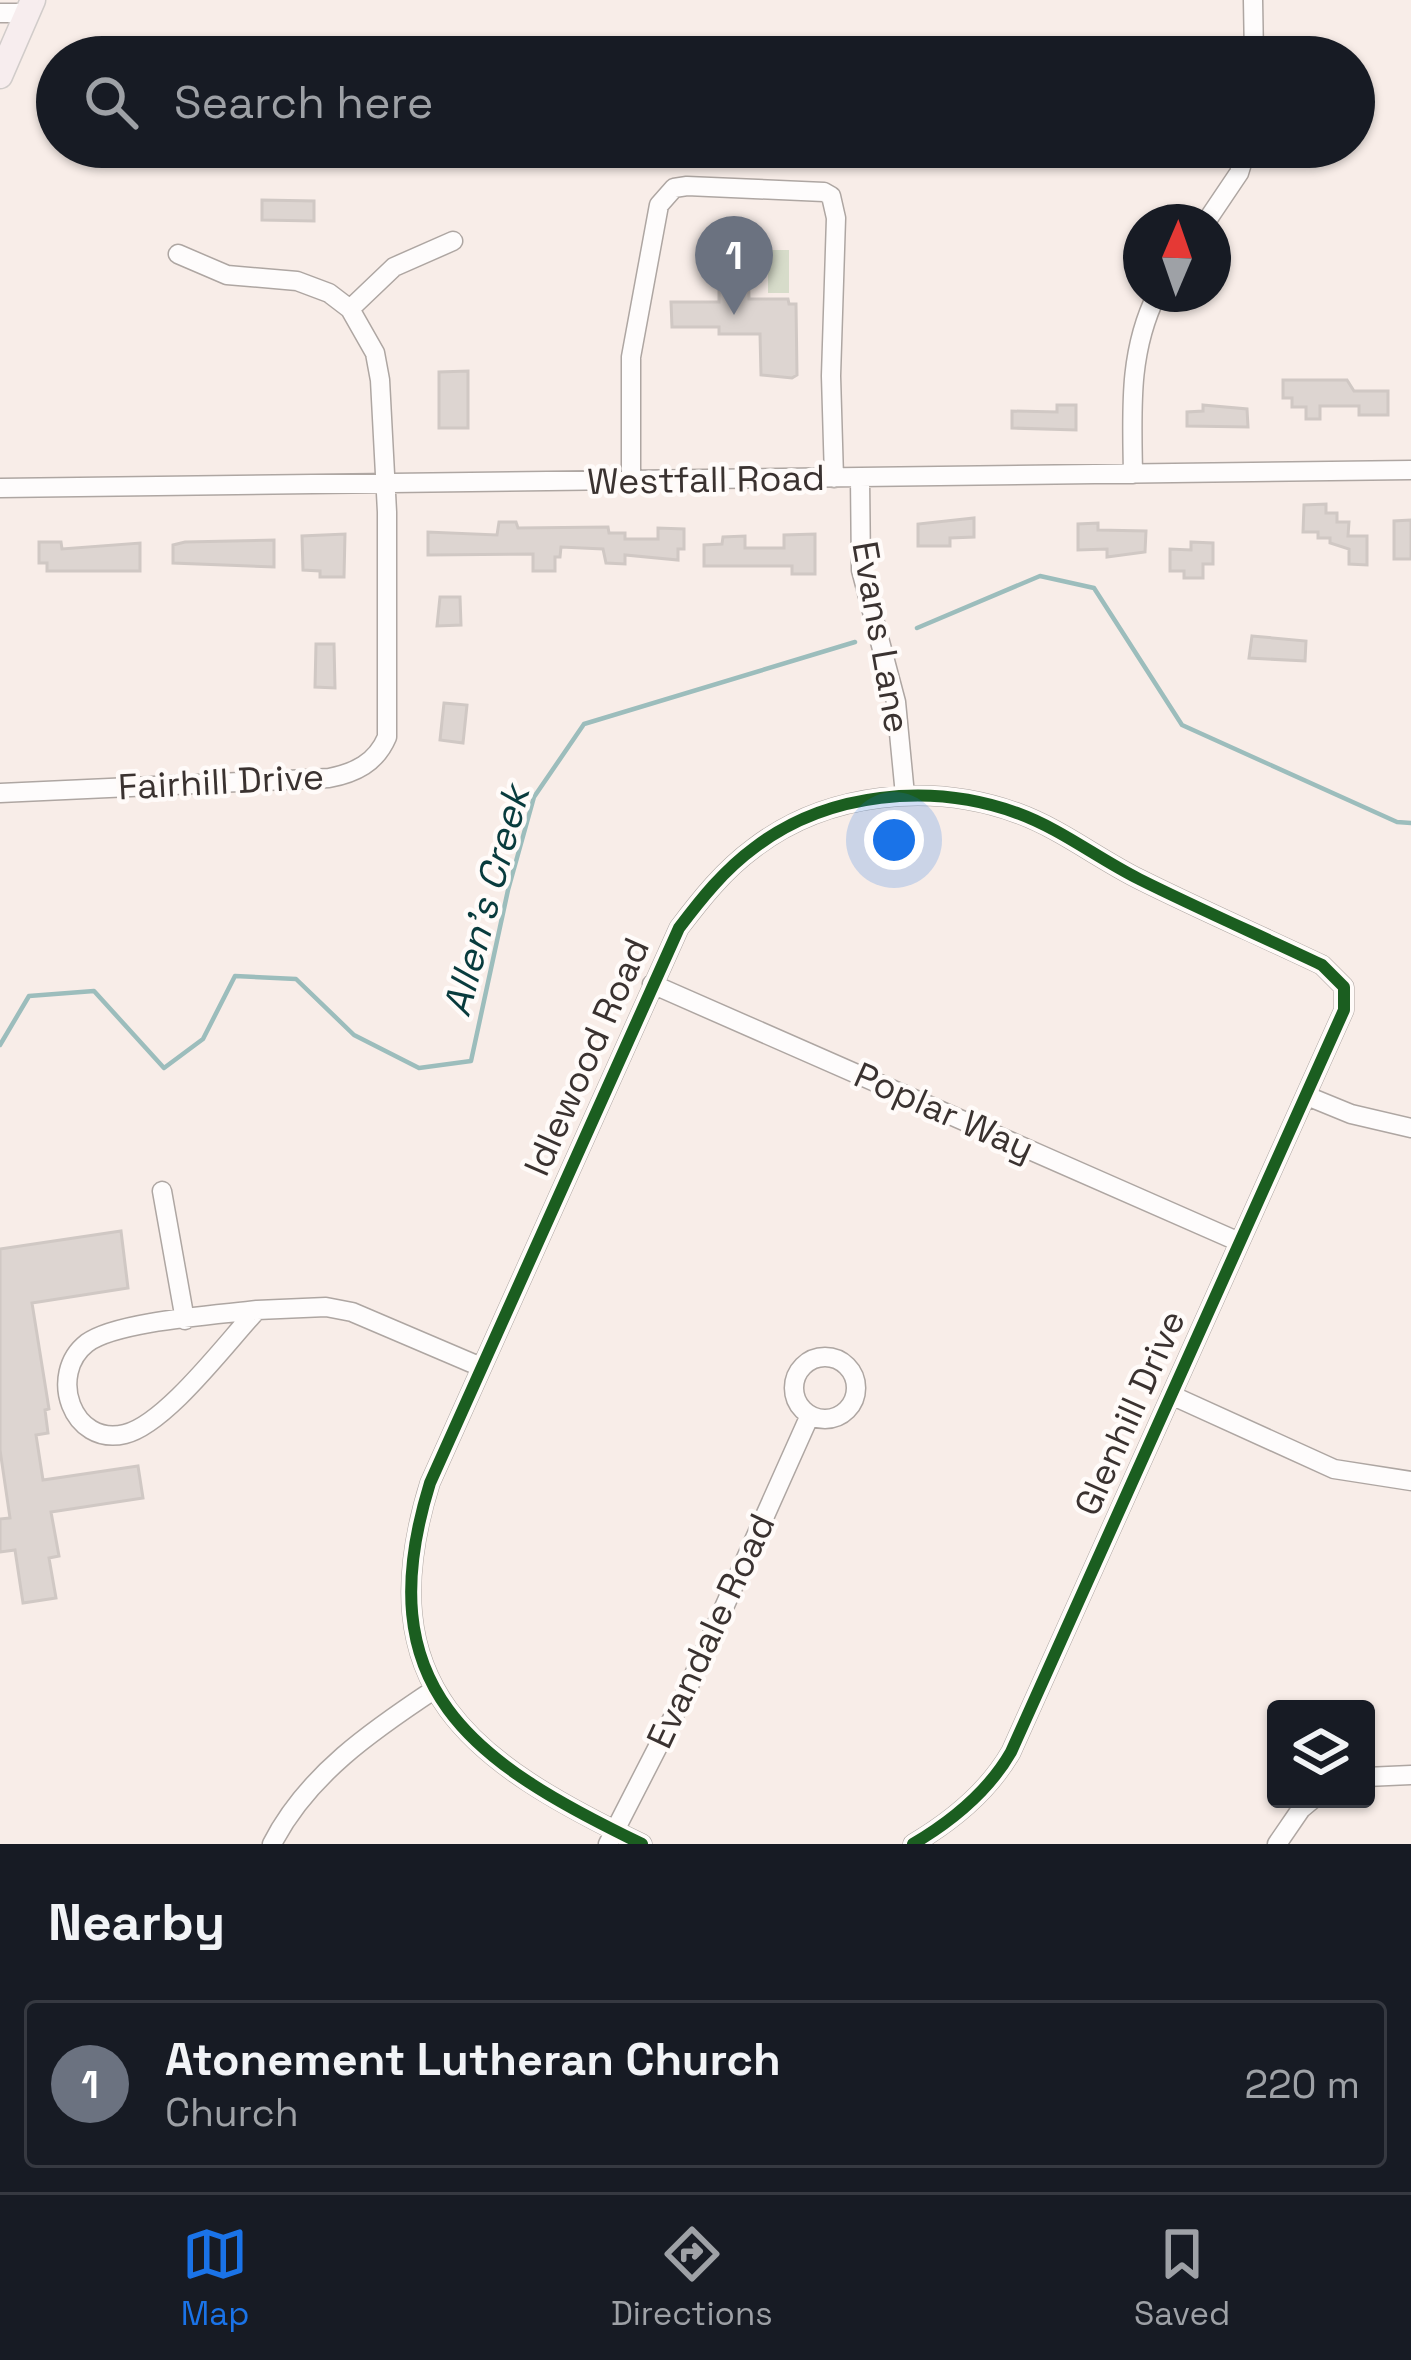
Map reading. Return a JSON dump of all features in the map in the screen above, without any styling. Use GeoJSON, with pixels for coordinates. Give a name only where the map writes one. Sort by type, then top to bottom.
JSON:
{"type":"FeatureCollection","features":[{"type":"Feature","properties":{"kind":"main road"},"geometry":{"type":"LineString","coordinates":[[0,76],[30,6]]}},
{"type":"Feature","properties":{"kind":"street"},"geometry":{"type":"LineString","coordinates":[[1253,0],[1253,36]]}},
{"type":"Feature","properties":{"kind":"street"},"geometry":{"type":"LineString","coordinates":[[0,13],[30,6]]}},
{"type":"Feature","properties":{"kind":"street"},"geometry":{"type":"LineString","coordinates":[[1219,204],[1239,168]]}},
{"type":"Feature","properties":{"kind":"street"},"geometry":{"type":"LineString","coordinates":[[631,481],[632,357],[659,205],[674,188],[687,186],[831,196],[836,218],[830,376],[834,478]]}},
{"type":"Feature","properties":{"kind":"street"},"geometry":{"type":"LineString","coordinates":[[178,254],[226,275],[312,286],[350,309],[394,267],[453,241]]}},
{"type":"Feature","properties":{"kind":"street","name":"Fairhill Drive"},"geometry":{"type":"LineString","coordinates":[[0,793],[329,778],[362,767],[377,756],[390,722],[378,367],[368,336],[350,309]]}},
{"type":"Feature","properties":{"kind":"street"},"geometry":{"type":"LineString","coordinates":[[1133,474],[1132,377],[1136,346],[1150,312]]}},
{"type":"Feature","properties":{"kind":"street","name":"Westfall Road"},"geometry":{"type":"LineString","coordinates":[[0,488],[1411,470]]}},
{"type":"Feature","properties":{"kind":"street","name":"Evans Lane"},"geometry":{"type":"LineString","coordinates":[[860,478],[861,570],[896,702],[905,795]]}},
{"type":"Feature","properties":{"kind":"street","name":"Idlewood Road"},"geometry":{"type":"LineString","coordinates":[[611,1838],[484,1751],[435,1689],[412,1624],[410,1556],[430,1483],[652,984],[679,928],[710,887],[755,847],[803,819],[844,805],[905,795],[961,799],[1017,813],[1336,974]]}},
{"type":"Feature","properties":{"kind":"street","name":"Glenhill Drive"},"geometry":{"type":"LineString","coordinates":[[913,1844],[948,1822],[1004,1765],[1344,1010],[1345,993],[1336,974]]}},
{"type":"Feature","properties":{"kind":"street","name":"Poplar Way"},"geometry":{"type":"LineString","coordinates":[[652,984],[1237,1240]]}},
{"type":"Feature","properties":{"kind":"street"},"geometry":{"type":"LineString","coordinates":[[1307,1096],[1351,1114],[1411,1128]]}},
{"type":"Feature","properties":{"kind":"street"},"geometry":{"type":"LineString","coordinates":[[163,1191],[184,1320]]}},
{"type":"Feature","properties":{"kind":"street"},"geometry":{"type":"LineString","coordinates":[[257,1310],[154,1421],[123,1435],[95,1433],[75,1417],[67,1397],[69,1366],[86,1344],[111,1331],[257,1310],[326,1307],[352,1312],[481,1367]]}},
{"type":"Feature","properties":{"kind":"street"},"geometry":{"type":"LineString","coordinates":[[1172,1395],[1334,1469],[1411,1481]]}},
{"type":"Feature","properties":{"kind":"street","name":"Evandale Road"},"geometry":{"type":"LineString","coordinates":[[611,1838],[688,1688],[810,1415]]}},
{"type":"Feature","properties":{"kind":"street"},"geometry":{"type":"LineString","coordinates":[[272,1844],[301,1799],[347,1753],[435,1689]]}},
{"type":"Feature","properties":{"kind":"street"},"geometry":{"type":"LineString","coordinates":[[1375,1777],[1411,1775]]}},
{"type":"Feature","properties":{"kind":"street"},"geometry":{"type":"LineString","coordinates":[[1277,1844],[1302,1808]]}},
{"type":"Feature","properties":{"kind":"street"},"geometry":{"type":"LineString","coordinates":[[611,1838],[642,1844]]}},
{"type":"Feature","properties":{"kind":"green space"},"geometry":{"type":"Polygon","coordinates":[[[768,250],[789,250],[789,293],[768,293],[768,250]]]}},
{"type":"Feature","properties":{"kind":"building"},"geometry":{"type":"Polygon","coordinates":[[[262,200],[314,201],[314,221],[262,220],[262,200]]]}},
{"type":"Feature","properties":{"kind":"building"},"geometry":{"type":"Polygon","coordinates":[[[748,247],[749,299],[788,299],[789,304],[796,304],[797,375],[792,378],[761,375],[760,334],[719,334],[719,327],[672,327],[671,302],[719,302],[719,248],[748,247]]]}},
{"type":"Feature","properties":{"kind":"building"},"geometry":{"type":"Polygon","coordinates":[[[468,371],[468,428],[439,428],[439,372],[468,371]]]}},
{"type":"Feature","properties":{"kind":"building"},"geometry":{"type":"Polygon","coordinates":[[[1283,380],[1347,380],[1354,391],[1388,391],[1388,415],[1359,415],[1359,406],[1320,406],[1320,419],[1306,419],[1306,407],[1292,407],[1292,398],[1283,398],[1283,380]]]}},
{"type":"Feature","properties":{"kind":"building"},"geometry":{"type":"Polygon","coordinates":[[[1057,405],[1076,405],[1076,430],[1012,428],[1012,411],[1057,412],[1057,405]]]}},
{"type":"Feature","properties":{"kind":"building"},"geometry":{"type":"Polygon","coordinates":[[[1203,405],[1247,409],[1248,427],[1187,426],[1187,412],[1203,411],[1203,405]]]}},
{"type":"Feature","properties":{"kind":"building"},"geometry":{"type":"Polygon","coordinates":[[[1326,504],[1326,513],[1337,513],[1337,522],[1349,522],[1348,536],[1367,536],[1367,565],[1349,564],[1349,549],[1330,543],[1330,538],[1318,538],[1318,532],[1303,532],[1304,505],[1326,504]]]}},
{"type":"Feature","properties":{"kind":"building"},"geometry":{"type":"Polygon","coordinates":[[[974,518],[974,537],[950,538],[950,546],[918,546],[918,524],[974,518]]]}},
{"type":"Feature","properties":{"kind":"building"},"geometry":{"type":"Polygon","coordinates":[[[1411,520],[1411,559],[1394,559],[1394,521],[1411,520]]]}},
{"type":"Feature","properties":{"kind":"building"},"geometry":{"type":"Polygon","coordinates":[[[499,522],[516,522],[518,528],[608,527],[609,533],[625,533],[625,539],[658,539],[658,528],[684,529],[684,549],[678,549],[678,560],[625,555],[625,564],[606,563],[603,549],[561,547],[555,571],[533,571],[533,554],[428,555],[428,532],[497,535],[499,522]]]}},
{"type":"Feature","properties":{"kind":"building"},"geometry":{"type":"Polygon","coordinates":[[[1098,523],[1098,530],[1146,531],[1145,552],[1107,557],[1107,549],[1078,550],[1078,524],[1098,523]]]}},
{"type":"Feature","properties":{"kind":"building"},"geometry":{"type":"Polygon","coordinates":[[[345,534],[344,577],[320,577],[320,571],[303,570],[302,536],[345,534]]]}},
{"type":"Feature","properties":{"kind":"building"},"geometry":{"type":"Polygon","coordinates":[[[815,534],[815,574],[792,574],[792,566],[704,566],[704,545],[722,544],[723,537],[745,536],[745,548],[784,548],[784,535],[815,534]]]}},
{"type":"Feature","properties":{"kind":"building"},"geometry":{"type":"Polygon","coordinates":[[[274,540],[274,567],[173,563],[173,545],[185,542],[274,540]]]}},
{"type":"Feature","properties":{"kind":"building"},"geometry":{"type":"Polygon","coordinates":[[[39,542],[61,542],[62,549],[140,543],[140,571],[47,571],[47,563],[39,563],[39,542]]]}},
{"type":"Feature","properties":{"kind":"building"},"geometry":{"type":"Polygon","coordinates":[[[1191,542],[1213,543],[1213,564],[1203,564],[1203,578],[1184,578],[1184,571],[1170,571],[1170,549],[1191,550],[1191,542]]]}},
{"type":"Feature","properties":{"kind":"building"},"geometry":{"type":"Polygon","coordinates":[[[440,597],[460,597],[461,625],[437,626],[440,597]]]}},
{"type":"Feature","properties":{"kind":"building"},"geometry":{"type":"Polygon","coordinates":[[[1252,636],[1306,641],[1305,661],[1249,658],[1252,636]]]}},
{"type":"Feature","properties":{"kind":"building"},"geometry":{"type":"Polygon","coordinates":[[[316,644],[334,644],[335,688],[315,687],[316,644]]]}},
{"type":"Feature","properties":{"kind":"building"},"geometry":{"type":"Polygon","coordinates":[[[444,703],[467,705],[463,743],[440,740],[444,703]]]}},
{"type":"Feature","properties":{"kind":"building"},"geometry":{"type":"Polygon","coordinates":[[[121,1231],[128,1288],[32,1303],[49,1409],[45,1410],[48,1433],[36,1435],[43,1480],[138,1466],[143,1498],[51,1512],[59,1556],[49,1558],[56,1598],[23,1603],[15,1550],[0,1552],[0,1519],[10,1518],[0,1450],[0,1249],[121,1231]]]}},
{"type":"Feature","properties":{"kind":"waterway","name":"Allen's Creek"},"geometry":{"type":"LineString","coordinates":[[917,628],[1040,576],[1094,588],[1182,725],[1397,822],[1411,823]]}},
{"type":"Feature","properties":{"kind":"waterway","name":"Allen's Creek"},"geometry":{"type":"LineString","coordinates":[[0,1045],[29,996],[94,991],[164,1068],[203,1039],[235,976],[296,979],[354,1035],[419,1068],[471,1061],[508,890],[534,797],[584,724],[855,642]]}},
{"type":"Feature","properties":{"kind":"cycle path"},"geometry":{"type":"LineString","coordinates":[[642,1844],[528,1782],[483,1748],[448,1710],[424,1666],[412,1614],[414,1554],[430,1483],[679,928],[733,866],[783,829],[847,804],[915,796],[984,803],[1049,827],[1139,879],[1322,965],[1344,987],[1344,1010],[1011,1752],[968,1804],[913,1844]]}},
{"type":"Feature","properties":{"kind":"place","name":"Atonement Lutheran Church"},"geometry":{"type":"Point","coordinates":[734,315]}}]}
